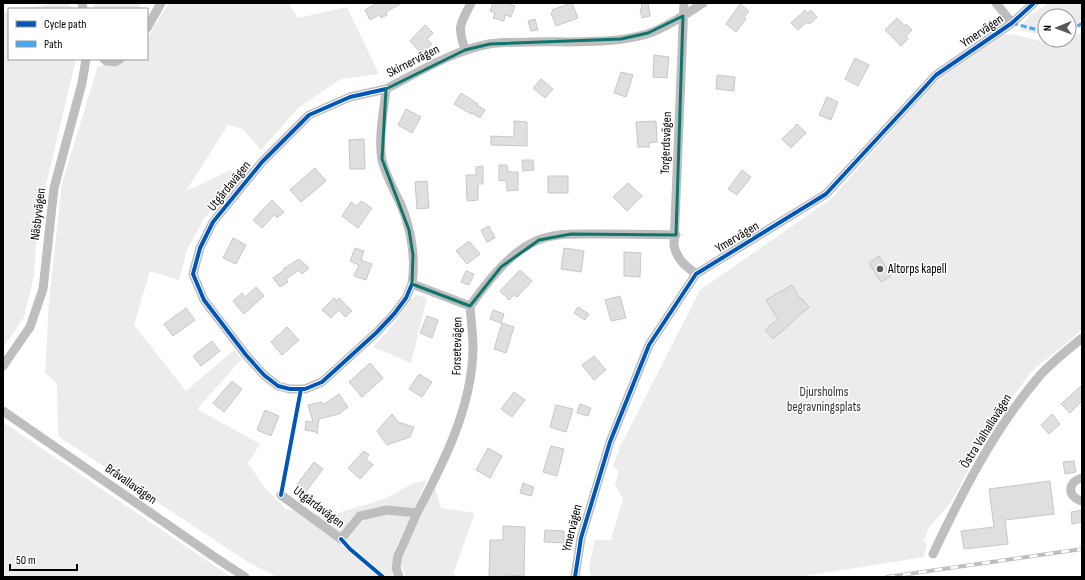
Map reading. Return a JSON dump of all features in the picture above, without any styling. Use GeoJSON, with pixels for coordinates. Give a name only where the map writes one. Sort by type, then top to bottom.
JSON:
{"type":"FeatureCollection","features":[{"type":"Feature","properties":{"kind":"street"},"geometry":{"type":"LineString","coordinates":[[148,26],[161,3]]}},
{"type":"Feature","properties":{"kind":"street"},"geometry":{"type":"LineString","coordinates":[[465,50],[460,34],[460,28],[471,3]]}},
{"type":"Feature","properties":{"kind":"street","name":"Torgerdsvägen"},"geometry":{"type":"LineString","coordinates":[[684,3],[676,235],[674,246],[681,262],[696,274]]}},
{"type":"Feature","properties":{"kind":"street","name":"Skirnervägen"},"geometry":{"type":"LineString","coordinates":[[412,284],[414,273],[413,255],[409,230],[401,207],[390,184],[382,159],[381,132],[386,89],[465,50],[490,44],[511,42],[592,42],[621,39],[648,33],[683,16],[703,3]]}},
{"type":"Feature","properties":{"kind":"street"},"geometry":{"type":"LineString","coordinates":[[996,3],[1012,23]]}},
{"type":"Feature","properties":{"kind":"street","name":"Ymervägen"},"geometry":{"type":"LineString","coordinates":[[575,577],[581,538],[610,442],[649,345],[696,274],[826,194],[936,75],[1012,23],[1034,3]]}},
{"type":"Feature","properties":{"kind":"street","name":"Näsbyvägen"},"geometry":{"type":"LineString","coordinates":[[3,366],[30,327],[43,289],[54,188],[82,83],[86,60]]}},
{"type":"Feature","properties":{"kind":"street"},"geometry":{"type":"LineString","coordinates":[[105,60],[115,62],[118,60]]}},
{"type":"Feature","properties":{"kind":"street","name":"Utgårdavägen"},"geometry":{"type":"LineString","coordinates":[[386,89],[350,97],[309,115],[262,162],[213,222],[200,248],[193,274],[204,300],[246,355],[264,375],[278,386],[290,389],[305,389],[322,382],[376,334],[406,298],[412,284]]}},
{"type":"Feature","properties":{"kind":"street","name":"Forsetevägen"},"geometry":{"type":"LineString","coordinates":[[399,577],[396,568],[398,556],[417,513],[441,467],[464,408],[469,385],[473,349],[470,306],[501,267],[528,245],[551,236],[571,234],[676,235]]}},
{"type":"Feature","properties":{"kind":"street"},"geometry":{"type":"LineString","coordinates":[[412,284],[470,306]]}},
{"type":"Feature","properties":{"kind":"street","name":"Östra Valhallavägen"},"geometry":{"type":"LineString","coordinates":[[933,554],[956,506],[1004,422],[1038,377],[1082,338]]}},
{"type":"Feature","properties":{"kind":"street","name":"Bråvallavägen"},"geometry":{"type":"LineString","coordinates":[[3,412],[246,577]]}},
{"type":"Feature","properties":{"kind":"street"},"geometry":{"type":"LineString","coordinates":[[1082,478],[1071,484],[1072,495],[1082,501]]}},
{"type":"Feature","properties":{"kind":"street","name":"Utgårdavägen"},"geometry":{"type":"LineString","coordinates":[[281,494],[341,539],[360,516],[387,510],[417,513]]}},
{"type":"Feature","properties":{"kind":"highlighted area"},"geometry":{"type":"Polygon","coordinates":[[[683,16],[676,235],[571,234],[539,240],[501,267],[470,306],[412,284],[413,255],[409,230],[382,159],[386,89],[465,50],[490,44],[621,39],[648,33],[683,16]]]}},
{"type":"Feature","properties":{"kind":"green space"},"geometry":{"type":"Polygon","coordinates":[[[55,3],[68,3],[73,8],[28,8],[55,3]]]}},
{"type":"Feature","properties":{"kind":"green space"},"geometry":{"type":"Polygon","coordinates":[[[93,3],[141,3],[138,8],[94,8],[93,3]]]}},
{"type":"Feature","properties":{"kind":"green space"},"geometry":{"type":"Polygon","coordinates":[[[169,3],[288,3],[298,18],[347,7],[379,74],[341,79],[298,108],[261,150],[243,129],[228,125],[186,191],[231,170],[240,176],[203,220],[187,250],[179,280],[150,271],[134,325],[186,391],[234,350],[242,359],[197,409],[260,444],[248,463],[264,487],[286,509],[328,516],[384,499],[412,484],[427,480],[398,543],[391,566],[393,577],[277,577],[249,563],[58,436],[57,383],[45,373],[49,301],[62,183],[98,66],[116,64],[121,60],[148,60],[148,36],[169,3]]]}},
{"type":"Feature","properties":{"kind":"green space"},"geometry":{"type":"Polygon","coordinates":[[[1048,3],[1082,3],[1082,26],[1077,28],[1077,8],[1041,8],[1048,3]]]}},
{"type":"Feature","properties":{"kind":"green space"},"geometry":{"type":"Polygon","coordinates":[[[8,11],[8,60],[76,60],[38,219],[34,276],[24,317],[3,348],[3,12],[8,11]]]}},
{"type":"Feature","properties":{"kind":"green space"},"geometry":{"type":"Polygon","coordinates":[[[1037,11],[1037,34],[1019,30],[1028,17],[1037,11]]]}},
{"type":"Feature","properties":{"kind":"green space","name":"Djursholms begravningsplats"},"geometry":{"type":"Polygon","coordinates":[[[1082,33],[1082,330],[1031,372],[997,418],[951,502],[930,526],[923,541],[927,543],[924,557],[799,577],[591,577],[589,567],[595,540],[611,540],[623,499],[615,485],[619,471],[613,466],[620,447],[700,290],[831,199],[934,83],[1003,34],[1017,35],[1037,40],[1037,48],[1077,48],[1077,35],[1082,33]]]}},
{"type":"Feature","properties":{"kind":"green space"},"geometry":{"type":"Polygon","coordinates":[[[417,295],[427,298],[411,363],[373,347],[394,324],[412,298],[417,295]]]}},
{"type":"Feature","properties":{"kind":"green space"},"geometry":{"type":"Polygon","coordinates":[[[3,422],[231,577],[3,577],[3,422]]]}},
{"type":"Feature","properties":{"kind":"green space"},"geometry":{"type":"Polygon","coordinates":[[[435,488],[441,508],[475,513],[453,574],[459,577],[405,577],[401,563],[410,538],[435,488]]]}},
{"type":"Feature","properties":{"kind":"building"},"geometry":{"type":"Polygon","coordinates":[[[377,3],[402,3],[386,12],[387,15],[381,18],[379,15],[370,20],[365,10],[377,3]]]}},
{"type":"Feature","properties":{"kind":"building"},"geometry":{"type":"Polygon","coordinates":[[[493,3],[506,3],[515,6],[511,17],[505,15],[504,21],[493,18],[495,13],[490,11],[493,3]]]}},
{"type":"Feature","properties":{"kind":"building"},"geometry":{"type":"Polygon","coordinates":[[[571,3],[578,18],[556,26],[551,13],[553,12],[552,10],[571,3]]]}},
{"type":"Feature","properties":{"kind":"building"},"geometry":{"type":"Polygon","coordinates":[[[641,3],[648,3],[650,16],[642,18],[640,9],[642,9],[641,3]]]}},
{"type":"Feature","properties":{"kind":"building"},"geometry":{"type":"Polygon","coordinates":[[[740,4],[749,11],[744,17],[746,19],[736,32],[726,24],[740,4]]]}},
{"type":"Feature","properties":{"kind":"building"},"geometry":{"type":"Polygon","coordinates":[[[805,10],[808,13],[811,10],[817,17],[810,24],[807,22],[798,30],[791,23],[805,10]]]}},
{"type":"Feature","properties":{"kind":"building"},"geometry":{"type":"Polygon","coordinates":[[[897,18],[905,26],[906,24],[912,30],[906,36],[908,39],[901,46],[885,30],[897,18]]]}},
{"type":"Feature","properties":{"kind":"building"},"geometry":{"type":"Polygon","coordinates":[[[535,19],[538,30],[531,31],[528,21],[535,19]]]}},
{"type":"Feature","properties":{"kind":"building"},"geometry":{"type":"Polygon","coordinates":[[[425,25],[433,33],[427,39],[432,44],[422,54],[410,41],[425,25]]]}},
{"type":"Feature","properties":{"kind":"building"},"geometry":{"type":"Polygon","coordinates":[[[654,55],[669,57],[667,78],[653,77],[654,55]]]}},
{"type":"Feature","properties":{"kind":"building"},"geometry":{"type":"Polygon","coordinates":[[[855,58],[869,65],[858,86],[845,79],[855,58]]]}},
{"type":"Feature","properties":{"kind":"building"},"geometry":{"type":"Polygon","coordinates":[[[621,72],[633,75],[626,97],[614,93],[621,72]]]}},
{"type":"Feature","properties":{"kind":"building"},"geometry":{"type":"Polygon","coordinates":[[[717,75],[735,77],[734,91],[716,89],[717,75]]]}},
{"type":"Feature","properties":{"kind":"building"},"geometry":{"type":"Polygon","coordinates":[[[541,79],[553,89],[545,98],[533,88],[541,79]]]}},
{"type":"Feature","properties":{"kind":"building"},"geometry":{"type":"Polygon","coordinates":[[[461,93],[485,110],[480,118],[454,104],[461,93]]]}},
{"type":"Feature","properties":{"kind":"building"},"geometry":{"type":"Polygon","coordinates":[[[827,97],[838,102],[831,120],[819,115],[827,97]]]}},
{"type":"Feature","properties":{"kind":"building"},"geometry":{"type":"Polygon","coordinates":[[[406,109],[421,117],[412,133],[398,125],[406,109]]]}},
{"type":"Feature","properties":{"kind":"building"},"geometry":{"type":"Polygon","coordinates":[[[514,121],[527,122],[527,146],[491,145],[491,136],[514,137],[514,121]]]}},
{"type":"Feature","properties":{"kind":"building"},"geometry":{"type":"Polygon","coordinates":[[[656,121],[657,142],[649,143],[649,147],[638,147],[636,122],[656,121]]]}},
{"type":"Feature","properties":{"kind":"building"},"geometry":{"type":"Polygon","coordinates":[[[797,124],[806,133],[791,148],[782,139],[797,124]]]}},
{"type":"Feature","properties":{"kind":"building"},"geometry":{"type":"Polygon","coordinates":[[[364,139],[365,169],[350,169],[349,140],[364,139]]]}},
{"type":"Feature","properties":{"kind":"building"},"geometry":{"type":"Polygon","coordinates":[[[522,160],[533,160],[534,170],[523,171],[522,160]]]}},
{"type":"Feature","properties":{"kind":"building"},"geometry":{"type":"Polygon","coordinates":[[[499,165],[507,165],[508,172],[518,172],[518,190],[507,191],[506,180],[499,181],[499,165]]]}},
{"type":"Feature","properties":{"kind":"building"},"geometry":{"type":"Polygon","coordinates":[[[483,166],[483,184],[478,184],[478,200],[467,201],[466,175],[476,175],[476,167],[483,166]]]}},
{"type":"Feature","properties":{"kind":"building"},"geometry":{"type":"Polygon","coordinates":[[[315,168],[326,181],[301,202],[290,190],[315,168]]]}},
{"type":"Feature","properties":{"kind":"building"},"geometry":{"type":"Polygon","coordinates":[[[742,170],[751,177],[737,195],[728,189],[742,170]]]}},
{"type":"Feature","properties":{"kind":"building"},"geometry":{"type":"Polygon","coordinates":[[[548,176],[568,176],[568,193],[548,193],[548,176]]]}},
{"type":"Feature","properties":{"kind":"building"},"geometry":{"type":"Polygon","coordinates":[[[427,181],[429,208],[417,209],[415,182],[427,181]]]}},
{"type":"Feature","properties":{"kind":"building"},"geometry":{"type":"Polygon","coordinates":[[[628,183],[642,196],[627,211],[613,197],[628,183]]]}},
{"type":"Feature","properties":{"kind":"building"},"geometry":{"type":"Polygon","coordinates":[[[272,200],[284,212],[277,218],[274,215],[262,228],[253,220],[272,200]]]}},
{"type":"Feature","properties":{"kind":"building"},"geometry":{"type":"Polygon","coordinates":[[[361,201],[372,208],[358,228],[342,216],[351,202],[357,206],[361,201]]]}},
{"type":"Feature","properties":{"kind":"building"},"geometry":{"type":"Polygon","coordinates":[[[489,226],[495,238],[487,242],[481,230],[489,226]]]}},
{"type":"Feature","properties":{"kind":"building"},"geometry":{"type":"Polygon","coordinates":[[[233,238],[246,245],[236,264],[223,258],[233,238]]]}},
{"type":"Feature","properties":{"kind":"building"},"geometry":{"type":"Polygon","coordinates":[[[469,241],[480,254],[467,264],[456,251],[469,241]]]}},
{"type":"Feature","properties":{"kind":"building"},"geometry":{"type":"Polygon","coordinates":[[[355,248],[364,251],[361,260],[372,264],[366,280],[354,276],[359,265],[350,261],[355,248]]]}},
{"type":"Feature","properties":{"kind":"building"},"geometry":{"type":"Polygon","coordinates":[[[564,248],[584,251],[581,272],[561,269],[564,248]]]}},
{"type":"Feature","properties":{"kind":"building"},"geometry":{"type":"Polygon","coordinates":[[[624,252],[641,253],[640,277],[624,276],[624,252]]]}},
{"type":"Feature","properties":{"kind":"building","name":"Altorps kapell"},"geometry":{"type":"Polygon","coordinates":[[[879,256],[891,276],[881,282],[869,263],[879,256]]]}},
{"type":"Feature","properties":{"kind":"building"},"geometry":{"type":"Polygon","coordinates":[[[299,259],[309,268],[302,274],[299,270],[286,279],[288,282],[280,287],[273,278],[284,270],[283,269],[299,259]]]}},
{"type":"Feature","properties":{"kind":"building"},"geometry":{"type":"Polygon","coordinates":[[[520,270],[532,281],[517,297],[514,295],[509,300],[500,291],[520,270]]]}},
{"type":"Feature","properties":{"kind":"building"},"geometry":{"type":"Polygon","coordinates":[[[466,271],[474,274],[469,285],[461,282],[466,271]]]}},
{"type":"Feature","properties":{"kind":"building"},"geometry":{"type":"Polygon","coordinates":[[[792,285],[800,299],[801,298],[809,307],[773,339],[765,330],[778,319],[766,300],[792,285]]]}},
{"type":"Feature","properties":{"kind":"building"},"geometry":{"type":"Polygon","coordinates":[[[256,287],[264,296],[244,314],[233,301],[242,293],[245,297],[256,287]]]}},
{"type":"Feature","properties":{"kind":"building"},"geometry":{"type":"Polygon","coordinates":[[[620,296],[626,318],[611,321],[605,300],[620,296]]]}},
{"type":"Feature","properties":{"kind":"building"},"geometry":{"type":"Polygon","coordinates":[[[334,298],[337,301],[339,298],[352,311],[345,317],[339,310],[331,318],[322,310],[334,298]]]}},
{"type":"Feature","properties":{"kind":"building"},"geometry":{"type":"Polygon","coordinates":[[[578,307],[589,314],[585,320],[574,313],[578,307]]]}},
{"type":"Feature","properties":{"kind":"building"},"geometry":{"type":"Polygon","coordinates":[[[186,308],[195,320],[173,336],[164,324],[186,308]]]}},
{"type":"Feature","properties":{"kind":"building"},"geometry":{"type":"Polygon","coordinates":[[[493,310],[504,314],[501,323],[490,319],[493,310]]]}},
{"type":"Feature","properties":{"kind":"building"},"geometry":{"type":"Polygon","coordinates":[[[427,316],[438,320],[432,338],[420,333],[427,316]]]}},
{"type":"Feature","properties":{"kind":"building"},"geometry":{"type":"Polygon","coordinates":[[[502,323],[514,327],[506,353],[494,349],[502,323]]]}},
{"type":"Feature","properties":{"kind":"building"},"geometry":{"type":"Polygon","coordinates":[[[287,327],[299,340],[282,355],[271,342],[287,327]]]}},
{"type":"Feature","properties":{"kind":"building"},"geometry":{"type":"Polygon","coordinates":[[[212,341],[220,351],[201,366],[193,356],[212,341]]]}},
{"type":"Feature","properties":{"kind":"building"},"geometry":{"type":"Polygon","coordinates":[[[594,356],[606,370],[594,380],[582,365],[594,356]]]}},
{"type":"Feature","properties":{"kind":"building"},"geometry":{"type":"Polygon","coordinates":[[[370,363],[383,378],[362,397],[349,382],[370,363]]]}},
{"type":"Feature","properties":{"kind":"building"},"geometry":{"type":"Polygon","coordinates":[[[419,374],[432,382],[422,397],[409,389],[419,374]]]}},
{"type":"Feature","properties":{"kind":"building"},"geometry":{"type":"Polygon","coordinates":[[[232,381],[242,389],[224,412],[213,403],[232,381]]]}},
{"type":"Feature","properties":{"kind":"building"},"geometry":{"type":"Polygon","coordinates":[[[1082,385],[1082,401],[1070,413],[1061,404],[1082,385]]]}},
{"type":"Feature","properties":{"kind":"building"},"geometry":{"type":"Polygon","coordinates":[[[514,392],[525,400],[512,417],[501,409],[514,392]]]}},
{"type":"Feature","properties":{"kind":"building"},"geometry":{"type":"Polygon","coordinates":[[[339,394],[348,407],[339,414],[319,419],[317,434],[316,432],[305,430],[306,421],[313,422],[308,405],[322,402],[323,405],[339,394]]]}},
{"type":"Feature","properties":{"kind":"building"},"geometry":{"type":"Polygon","coordinates":[[[580,404],[591,408],[588,416],[577,413],[580,404]]]}},
{"type":"Feature","properties":{"kind":"building"},"geometry":{"type":"Polygon","coordinates":[[[556,405],[573,409],[566,432],[550,427],[556,405]]]}},
{"type":"Feature","properties":{"kind":"building"},"geometry":{"type":"Polygon","coordinates":[[[265,410],[279,416],[271,436],[257,430],[265,410]]]}},
{"type":"Feature","properties":{"kind":"building"},"geometry":{"type":"Polygon","coordinates":[[[392,414],[398,422],[414,427],[410,437],[387,445],[377,431],[392,414]]]}},
{"type":"Feature","properties":{"kind":"building"},"geometry":{"type":"Polygon","coordinates":[[[1052,414],[1060,424],[1049,434],[1041,425],[1052,414]]]}},
{"type":"Feature","properties":{"kind":"building"},"geometry":{"type":"Polygon","coordinates":[[[551,446],[564,449],[557,476],[543,472],[551,446]]]}},
{"type":"Feature","properties":{"kind":"building"},"geometry":{"type":"Polygon","coordinates":[[[488,448],[502,456],[490,478],[476,470],[488,448]]]}},
{"type":"Feature","properties":{"kind":"building"},"geometry":{"type":"Polygon","coordinates":[[[364,451],[369,455],[366,459],[373,465],[360,479],[348,468],[364,451]]]}},
{"type":"Feature","properties":{"kind":"building"},"geometry":{"type":"Polygon","coordinates":[[[1074,461],[1076,472],[1065,474],[1063,462],[1074,461]]]}},
{"type":"Feature","properties":{"kind":"building"},"geometry":{"type":"Polygon","coordinates":[[[314,462],[323,469],[305,493],[296,486],[314,462]]]}},
{"type":"Feature","properties":{"kind":"building"},"geometry":{"type":"Polygon","coordinates":[[[1050,481],[1054,514],[1005,520],[1008,544],[964,549],[961,531],[994,527],[989,489],[1050,481]]]}},
{"type":"Feature","properties":{"kind":"building"},"geometry":{"type":"Polygon","coordinates":[[[523,483],[534,487],[531,496],[520,493],[523,483]]]}},
{"type":"Feature","properties":{"kind":"building"},"geometry":{"type":"Polygon","coordinates":[[[1082,510],[1082,522],[1072,524],[1071,512],[1082,510]]]}},
{"type":"Feature","properties":{"kind":"building"},"geometry":{"type":"Polygon","coordinates":[[[503,526],[525,527],[524,576],[505,575],[505,577],[489,577],[490,540],[503,540],[503,526]]]}},
{"type":"Feature","properties":{"kind":"building"},"geometry":{"type":"Polygon","coordinates":[[[545,530],[564,531],[564,543],[544,542],[545,530]]]}},
{"type":"Feature","properties":{"kind":"railway"},"geometry":{"type":"LineString","coordinates":[[887,577],[1082,549]]}},
{"type":"Feature","properties":{"kind":"marked path"},"geometry":{"type":"LineString","coordinates":[[1012,23],[1037,30]]}},
{"type":"Feature","properties":{"kind":"marked path"},"geometry":{"type":"LineString","coordinates":[[1077,26],[1082,24]]}},
{"type":"Feature","properties":{"kind":"cycle path"},"geometry":{"type":"LineString","coordinates":[[575,577],[581,538],[610,442],[649,345],[696,274],[826,194],[936,75],[1012,23],[1034,3]]}},
{"type":"Feature","properties":{"kind":"cycle path"},"geometry":{"type":"LineString","coordinates":[[386,89],[350,97],[309,115],[262,162],[213,222],[200,248],[193,274],[204,300],[246,355],[264,375],[278,386],[290,389],[305,389],[322,382],[376,333],[394,314],[406,298],[412,284]]}},
{"type":"Feature","properties":{"kind":"cycle path"},"geometry":{"type":"LineString","coordinates":[[281,495],[301,389]]}},
{"type":"Feature","properties":{"kind":"cycle path"},"geometry":{"type":"LineString","coordinates":[[341,539],[350,549],[383,577]]}},
{"type":"Feature","properties":{"kind":"place","name":"Altorps kapell"},"geometry":{"type":"Point","coordinates":[880,269]}}]}
